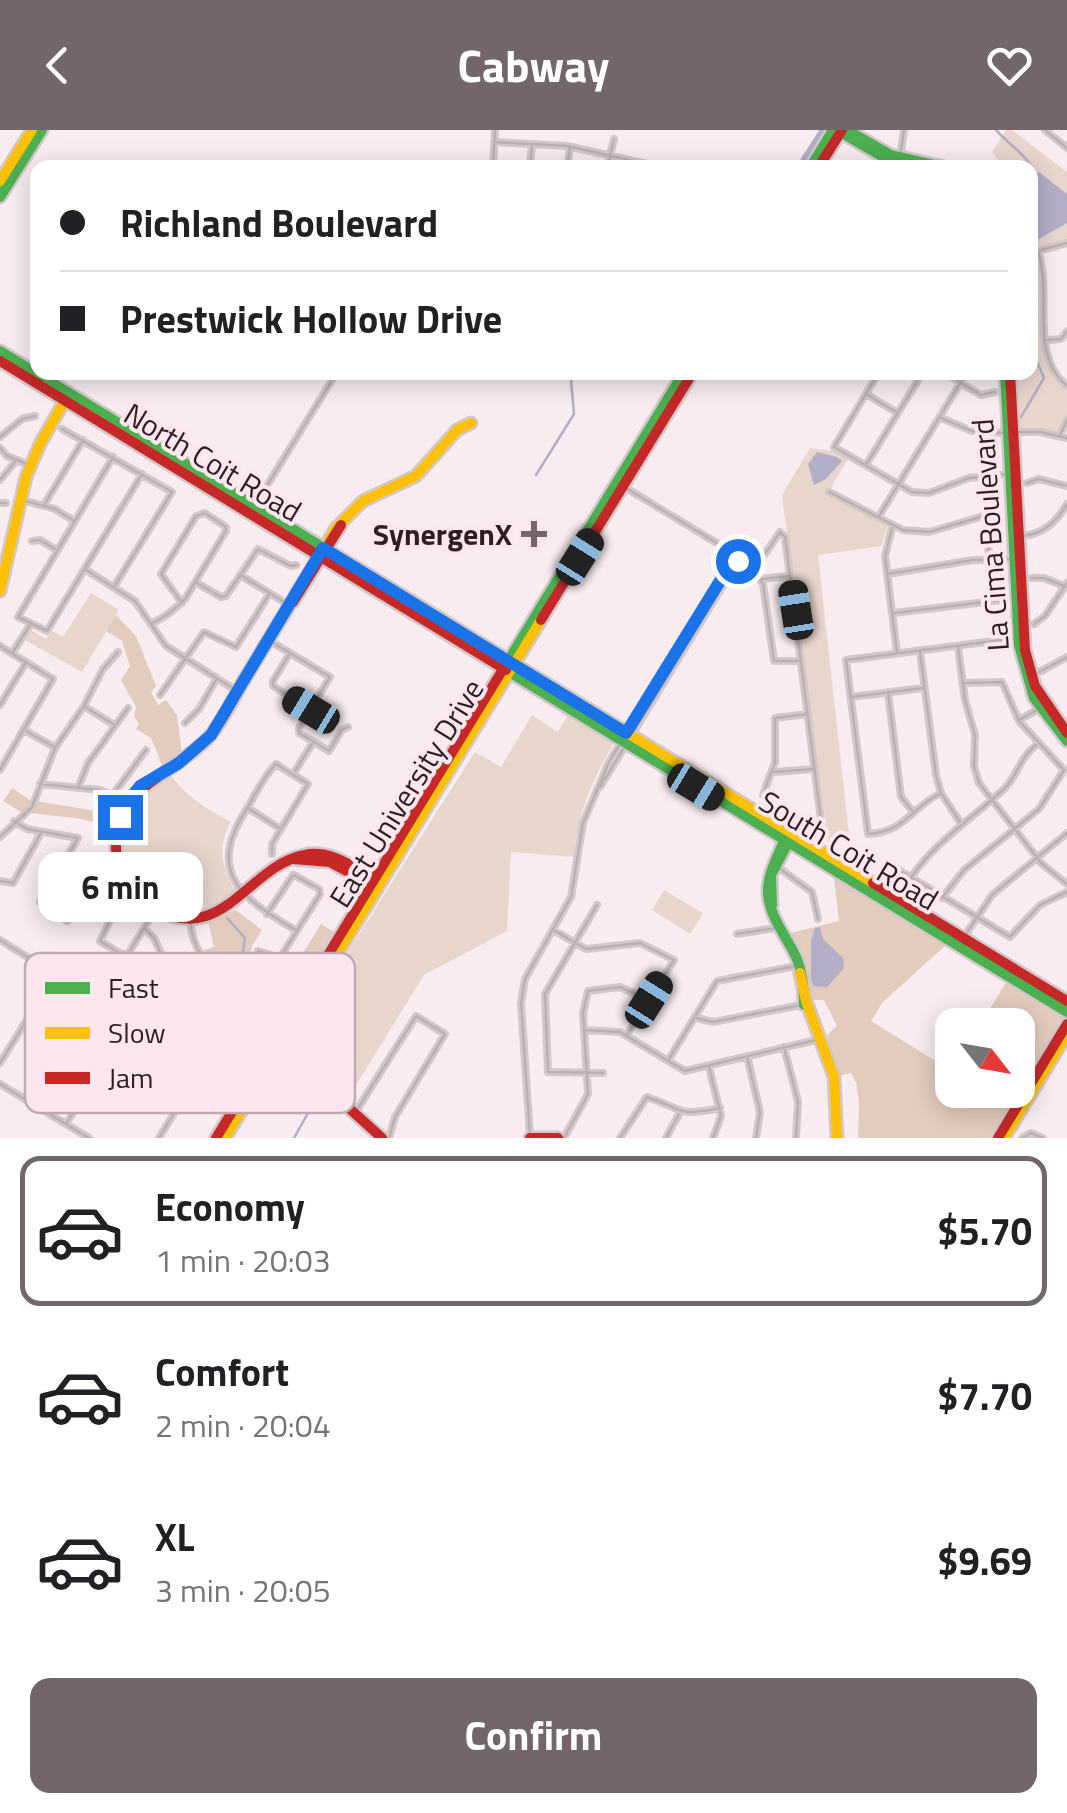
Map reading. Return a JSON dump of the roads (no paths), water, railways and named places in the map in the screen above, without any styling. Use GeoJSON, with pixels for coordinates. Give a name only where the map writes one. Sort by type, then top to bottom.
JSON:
{"type":"FeatureCollection","features":[{"type":"Feature","properties":{"kind":"main road"},"geometry":{"type":"LineString","coordinates":[[840,130],[891,160]]}},
{"type":"Feature","properties":{"kind":"main road"},"geometry":{"type":"LineString","coordinates":[[816,160],[840,130]]}},
{"type":"Feature","properties":{"kind":"main road"},"geometry":{"type":"LineString","coordinates":[[823,160],[840,130]]}},
{"type":"Feature","properties":{"kind":"main road"},"geometry":{"type":"LineString","coordinates":[[0,182],[33,132]]}},
{"type":"Feature","properties":{"kind":"main road"},"geometry":{"type":"LineString","coordinates":[[0,198],[33,132]]}},
{"type":"Feature","properties":{"kind":"main road","name":"North Coit Road"},"geometry":{"type":"LineString","coordinates":[[0,352],[30,375]]}},
{"type":"Feature","properties":{"kind":"main road","name":"North Coit Road"},"geometry":{"type":"LineString","coordinates":[[0,361],[24,371]]}},
{"type":"Feature","properties":{"kind":"main road","name":"North Coit Road"},"geometry":{"type":"LineString","coordinates":[[39,380],[509,666]]}},
{"type":"Feature","properties":{"kind":"main road"},"geometry":{"type":"LineString","coordinates":[[620,484],[679,380]]}},
{"type":"Feature","properties":{"kind":"main road"},"geometry":{"type":"LineString","coordinates":[[620,484],[688,380]]}},
{"type":"Feature","properties":{"kind":"main road","name":"La Cima Boulevard"},"geometry":{"type":"LineString","coordinates":[[1008,380],[1021,638],[1029,677],[1067,741]]}},
{"type":"Feature","properties":{"kind":"main road"},"geometry":{"type":"LineString","coordinates":[[0,591],[12,554],[30,466],[68,397]]}},
{"type":"Feature","properties":{"kind":"main road"},"geometry":{"type":"LineString","coordinates":[[376,883],[334,857],[313,854],[292,866],[269,871],[224,910],[190,918],[156,909],[133,891],[118,864],[115,840],[127,802],[146,782],[202,744],[341,525],[363,501],[416,476],[457,430],[471,422]]}},
{"type":"Feature","properties":{"kind":"main road","name":"East University Drive"},"geometry":{"type":"LineString","coordinates":[[334,953],[620,484]]}},
{"type":"Feature","properties":{"kind":"main road","name":"South Coit Road"},"geometry":{"type":"LineString","coordinates":[[509,666],[788,840],[1020,978],[1067,1012]]}},
{"type":"Feature","properties":{"kind":"main road","name":"La Cima Boulevard"},"geometry":{"type":"LineString","coordinates":[[1043,706],[1067,733]]}},
{"type":"Feature","properties":{"kind":"main road"},"geometry":{"type":"LineString","coordinates":[[788,840],[773,864],[766,890],[776,928],[800,966],[804,1004],[822,1038],[836,1085],[837,1138]]}},
{"type":"Feature","properties":{"kind":"main road","name":"South Coit Road"},"geometry":{"type":"LineString","coordinates":[[1020,978],[1067,1000]]}},
{"type":"Feature","properties":{"kind":"main road"},"geometry":{"type":"LineString","coordinates":[[1001,1138],[1067,1024]]}},
{"type":"Feature","properties":{"kind":"main road"},"geometry":{"type":"LineString","coordinates":[[1001,1138],[1067,1034]]}},
{"type":"Feature","properties":{"kind":"main road"},"geometry":{"type":"LineString","coordinates":[[216,1138],[232,1113]]}},
{"type":"Feature","properties":{"kind":"main road","name":"East University Drive"},"geometry":{"type":"LineString","coordinates":[[225,1138],[239,1113]]}},
{"type":"Feature","properties":{"kind":"main road"},"geometry":{"type":"LineString","coordinates":[[354,1114],[385,1138]]}},
{"type":"Feature","properties":{"kind":"main road"},"geometry":{"type":"LineString","coordinates":[[530,1138],[561,1138]]}},
{"type":"Feature","properties":{"kind":"street"},"geometry":{"type":"LineString","coordinates":[[493,160],[495,130]]}},
{"type":"Feature","properties":{"kind":"street"},"geometry":{"type":"LineString","coordinates":[[899,160],[904,130]]}},
{"type":"Feature","properties":{"kind":"street"},"geometry":{"type":"LineString","coordinates":[[1044,130],[1067,148]]}},
{"type":"Feature","properties":{"kind":"street"},"geometry":{"type":"LineString","coordinates":[[609,160],[614,138]]}},
{"type":"Feature","properties":{"kind":"street"},"geometry":{"type":"LineString","coordinates":[[494,142],[570,146],[627,160]]}},
{"type":"Feature","properties":{"kind":"street"},"geometry":{"type":"LineString","coordinates":[[531,160],[532,144]]}},
{"type":"Feature","properties":{"kind":"street"},"geometry":{"type":"LineString","coordinates":[[568,160],[570,146]]}},
{"type":"Feature","properties":{"kind":"street"},"geometry":{"type":"LineString","coordinates":[[1067,244],[1038,252],[1050,367],[1067,386]]}},
{"type":"Feature","properties":{"kind":"street"},"geometry":{"type":"LineString","coordinates":[[1045,340],[1060,339],[1067,331]]}},
{"type":"Feature","properties":{"kind":"street"},"geometry":{"type":"LineString","coordinates":[[252,510],[332,380]]}},
{"type":"Feature","properties":{"kind":"street"},"geometry":{"type":"LineString","coordinates":[[875,380],[834,446],[912,492],[929,493],[969,478],[1013,474]]}},
{"type":"Feature","properties":{"kind":"street"},"geometry":{"type":"LineString","coordinates":[[866,466],[918,380]]}},
{"type":"Feature","properties":{"kind":"street"},"geometry":{"type":"LineString","coordinates":[[954,380],[981,395],[994,392]]}},
{"type":"Feature","properties":{"kind":"street"},"geometry":{"type":"LineString","coordinates":[[878,519],[962,380]]}},
{"type":"Feature","properties":{"kind":"street"},"geometry":{"type":"LineString","coordinates":[[866,394],[898,413]]}},
{"type":"Feature","properties":{"kind":"street"},"geometry":{"type":"LineString","coordinates":[[0,437],[22,418],[35,416]]}},
{"type":"Feature","properties":{"kind":"street"},"geometry":{"type":"LineString","coordinates":[[940,418],[972,431],[1067,438]]}},
{"type":"Feature","properties":{"kind":"street"},"geometry":{"type":"LineString","coordinates":[[1060,435],[1067,420]]}},
{"type":"Feature","properties":{"kind":"street"},"geometry":{"type":"LineString","coordinates":[[62,429],[172,492],[114,587]]}},
{"type":"Feature","properties":{"kind":"street"},"geometry":{"type":"LineString","coordinates":[[44,505],[84,439]]}},
{"type":"Feature","properties":{"kind":"street"},"geometry":{"type":"LineString","coordinates":[[0,448],[30,466]]}},
{"type":"Feature","properties":{"kind":"street"},"geometry":{"type":"LineString","coordinates":[[113,457],[17,616],[30,624],[44,632],[142,474]]}},
{"type":"Feature","properties":{"kind":"street"},"geometry":{"type":"LineString","coordinates":[[0,480],[16,460]]}},
{"type":"Feature","properties":{"kind":"street"},"geometry":{"type":"LineString","coordinates":[[1027,483],[1039,478],[1067,486]]}},
{"type":"Feature","properties":{"kind":"street"},"geometry":{"type":"LineString","coordinates":[[620,484],[738,556],[759,564]]}},
{"type":"Feature","properties":{"kind":"street"},"geometry":{"type":"LineString","coordinates":[[829,492],[892,527],[929,532],[987,515],[989,560]]}},
{"type":"Feature","properties":{"kind":"street"},"geometry":{"type":"LineString","coordinates":[[20,500],[44,505],[74,521]]}},
{"type":"Feature","properties":{"kind":"street"},"geometry":{"type":"LineString","coordinates":[[0,503],[6,503]]}},
{"type":"Feature","properties":{"kind":"street"},"geometry":{"type":"LineString","coordinates":[[1015,536],[1046,528],[1067,504]]}},
{"type":"Feature","properties":{"kind":"street"},"geometry":{"type":"LineString","coordinates":[[152,624],[182,603],[226,527],[199,512],[161,576],[182,603]]}},
{"type":"Feature","properties":{"kind":"street"},"geometry":{"type":"LineString","coordinates":[[892,527],[886,544],[897,653]]}},
{"type":"Feature","properties":{"kind":"street"},"geometry":{"type":"LineString","coordinates":[[800,661],[779,663],[772,658],[759,564],[778,533],[786,537],[800,661],[809,714],[816,768],[822,828],[817,832],[763,795],[774,772],[775,718],[809,714]]}},
{"type":"Feature","properties":{"kind":"street"},"geometry":{"type":"LineString","coordinates":[[32,541],[40,540],[56,550]]}},
{"type":"Feature","properties":{"kind":"street"},"geometry":{"type":"LineString","coordinates":[[196,582],[224,597],[258,549],[288,565],[296,565]]}},
{"type":"Feature","properties":{"kind":"street"},"geometry":{"type":"LineString","coordinates":[[530,1138],[521,995],[530,970],[575,887],[582,831],[594,796],[738,556]]}},
{"type":"Feature","properties":{"kind":"street"},"geometry":{"type":"LineString","coordinates":[[888,574],[1016,559]]}},
{"type":"Feature","properties":{"kind":"street"},"geometry":{"type":"LineString","coordinates":[[84,569],[135,601],[166,646],[238,692]]}},
{"type":"Feature","properties":{"kind":"street"},"geometry":{"type":"LineString","coordinates":[[240,575],[291,604]]}},
{"type":"Feature","properties":{"kind":"street"},"geometry":{"type":"LineString","coordinates":[[760,579],[789,575]]}},
{"type":"Feature","properties":{"kind":"street"},"geometry":{"type":"LineString","coordinates":[[1032,578],[1066,585],[1045,616],[1034,624]]}},
{"type":"Feature","properties":{"kind":"street"},"geometry":{"type":"LineString","coordinates":[[160,695],[204,632],[236,647],[270,594]]}},
{"type":"Feature","properties":{"kind":"street"},"geometry":{"type":"LineString","coordinates":[[892,613],[1002,600]]}},
{"type":"Feature","properties":{"kind":"street"},"geometry":{"type":"LineString","coordinates":[[12,654],[30,624]]}},
{"type":"Feature","properties":{"kind":"street"},"geometry":{"type":"LineString","coordinates":[[941,793],[892,830],[868,834],[846,660],[1021,638]]}},
{"type":"Feature","properties":{"kind":"street"},"geometry":{"type":"LineString","coordinates":[[269,641],[330,677],[298,732],[329,751],[348,727]]}},
{"type":"Feature","properties":{"kind":"street"},"geometry":{"type":"LineString","coordinates":[[0,646],[54,679],[0,770]]}},
{"type":"Feature","properties":{"kind":"street"},"geometry":{"type":"LineString","coordinates":[[958,646],[962,683],[975,734],[976,777],[1037,859],[1067,884]]}},
{"type":"Feature","properties":{"kind":"street"},"geometry":{"type":"LineString","coordinates":[[920,651],[941,793],[961,823]]}},
{"type":"Feature","properties":{"kind":"street"},"geometry":{"type":"LineString","coordinates":[[0,838],[32,807],[55,748],[103,669],[118,652]]}},
{"type":"Feature","properties":{"kind":"street"},"geometry":{"type":"LineString","coordinates":[[290,653],[272,684],[311,710]]}},
{"type":"Feature","properties":{"kind":"street"},"geometry":{"type":"LineString","coordinates":[[1029,677],[1067,657]]}},
{"type":"Feature","properties":{"kind":"street"},"geometry":{"type":"LineString","coordinates":[[0,705],[26,662]]}},
{"type":"Feature","properties":{"kind":"street"},"geometry":{"type":"LineString","coordinates":[[184,723],[200,709],[217,679]]}},
{"type":"Feature","properties":{"kind":"street"},"geometry":{"type":"LineString","coordinates":[[942,898],[964,870],[1041,806],[1064,770],[1019,720],[1002,682],[962,683]]}},
{"type":"Feature","properties":{"kind":"street"},"geometry":{"type":"LineString","coordinates":[[850,697],[925,687]]}},
{"type":"Feature","properties":{"kind":"street"},"geometry":{"type":"LineString","coordinates":[[888,692],[901,797],[914,813]]}},
{"type":"Feature","properties":{"kind":"street"},"geometry":{"type":"LineString","coordinates":[[84,706],[116,725]]}},
{"type":"Feature","properties":{"kind":"street"},"geometry":{"type":"LineString","coordinates":[[1019,720],[1043,706]]}},
{"type":"Feature","properties":{"kind":"street"},"geometry":{"type":"LineString","coordinates":[[78,788],[88,763],[128,708]]}},
{"type":"Feature","properties":{"kind":"street"},"geometry":{"type":"LineString","coordinates":[[25,730],[55,748]]}},
{"type":"Feature","properties":{"kind":"street"},"geometry":{"type":"LineString","coordinates":[[293,774],[313,743]]}},
{"type":"Feature","properties":{"kind":"street"},"geometry":{"type":"LineString","coordinates":[[910,879],[932,850],[1009,784],[1020,760],[1038,744]]}},
{"type":"Feature","properties":{"kind":"street"},"geometry":{"type":"LineString","coordinates":[[114,794],[146,750]]}},
{"type":"Feature","properties":{"kind":"street"},"geometry":{"type":"LineString","coordinates":[[272,854],[280,828],[308,784],[275,764],[233,830],[228,848],[230,873],[245,895],[297,932]]}},
{"type":"Feature","properties":{"kind":"street"},"geometry":{"type":"LineString","coordinates":[[774,772],[816,768]]}},
{"type":"Feature","properties":{"kind":"street"},"geometry":{"type":"LineString","coordinates":[[39,783],[114,794],[127,802]]}},
{"type":"Feature","properties":{"kind":"street"},"geometry":{"type":"LineString","coordinates":[[247,808],[280,828]]}},
{"type":"Feature","properties":{"kind":"street"},"geometry":{"type":"LineString","coordinates":[[788,840],[799,821]]}},
{"type":"Feature","properties":{"kind":"street"},"geometry":{"type":"LineString","coordinates":[[14,822],[27,829],[76,836],[40,903],[67,921],[92,883],[118,864]]}},
{"type":"Feature","properties":{"kind":"street"},"geometry":{"type":"LineString","coordinates":[[0,881],[10,884],[41,831]]}},
{"type":"Feature","properties":{"kind":"street"},"geometry":{"type":"LineString","coordinates":[[961,942],[992,895],[1067,833]]}},
{"type":"Feature","properties":{"kind":"street"},"geometry":{"type":"LineString","coordinates":[[773,864],[812,892],[818,919]]}},
{"type":"Feature","properties":{"kind":"street"},"geometry":{"type":"LineString","coordinates":[[268,914],[292,866],[320,892],[283,953]]}},
{"type":"Feature","properties":{"kind":"street"},"geometry":{"type":"LineString","coordinates":[[892,866],[1010,937],[1040,905],[1067,892]]}},
{"type":"Feature","properties":{"kind":"street"},"geometry":{"type":"LineString","coordinates":[[92,883],[114,906],[99,940],[122,953]]}},
{"type":"Feature","properties":{"kind":"street"},"geometry":{"type":"LineString","coordinates":[[597,905],[545,994],[548,1072],[603,1073]]}},
{"type":"Feature","properties":{"kind":"street"},"geometry":{"type":"LineString","coordinates":[[126,953],[156,909]]}},
{"type":"Feature","properties":{"kind":"street"},"geometry":{"type":"LineString","coordinates":[[190,918],[191,936],[198,953]]}},
{"type":"Feature","properties":{"kind":"street"},"geometry":{"type":"LineString","coordinates":[[144,928],[161,953]]}},
{"type":"Feature","properties":{"kind":"street"},"geometry":{"type":"LineString","coordinates":[[737,934],[776,928]]}},
{"type":"Feature","properties":{"kind":"street"},"geometry":{"type":"LineString","coordinates":[[553,930],[594,950],[632,943],[649,946],[674,960],[627,1035]]}},
{"type":"Feature","properties":{"kind":"street"},"geometry":{"type":"LineString","coordinates":[[630,936],[632,943]]}},
{"type":"Feature","properties":{"kind":"street"},"geometry":{"type":"LineString","coordinates":[[0,940],[25,957]]}},
{"type":"Feature","properties":{"kind":"street"},"geometry":{"type":"LineString","coordinates":[[258,951],[264,953]]}},
{"type":"Feature","properties":{"kind":"street"},"geometry":{"type":"LineString","coordinates":[[668,1061],[717,981],[800,966]]}},
{"type":"Feature","properties":{"kind":"street"},"geometry":{"type":"LineString","coordinates":[[561,1138],[586,1101],[584,1006],[588,991],[620,987],[649,1000]]}},
{"type":"Feature","properties":{"kind":"street"},"geometry":{"type":"LineString","coordinates":[[695,1017],[713,1022],[804,1004]]}},
{"type":"Feature","properties":{"kind":"street"},"geometry":{"type":"LineString","coordinates":[[355,1112],[416,1016],[445,1034],[385,1138]]}},
{"type":"Feature","properties":{"kind":"street"},"geometry":{"type":"LineString","coordinates":[[0,1063],[25,1023]]}},
{"type":"Feature","properties":{"kind":"street"},"geometry":{"type":"LineString","coordinates":[[584,1030],[606,1029],[627,1035],[685,1071],[822,1038]]}},
{"type":"Feature","properties":{"kind":"street"},"geometry":{"type":"LineString","coordinates":[[784,1046],[798,1102],[796,1138]]}},
{"type":"Feature","properties":{"kind":"street"},"geometry":{"type":"LineString","coordinates":[[746,1055],[760,1112],[756,1138]]}},
{"type":"Feature","properties":{"kind":"street"},"geometry":{"type":"LineString","coordinates":[[709,1066],[720,1108],[720,1123],[713,1138]]}},
{"type":"Feature","properties":{"kind":"street"},"geometry":{"type":"LineString","coordinates":[[0,1084],[25,1099]]}},
{"type":"Feature","properties":{"kind":"street"},"geometry":{"type":"LineString","coordinates":[[620,1138],[647,1097],[679,1112],[720,1108]]}},
{"type":"Feature","properties":{"kind":"street"},"geometry":{"type":"LineString","coordinates":[[666,1138],[679,1112]]}},
{"type":"Feature","properties":{"kind":"street"},"geometry":{"type":"LineString","coordinates":[[48,1113],[89,1138]]}},
{"type":"Feature","properties":{"kind":"street"},"geometry":{"type":"LineString","coordinates":[[66,1124],[73,1113]]}},
{"type":"Feature","properties":{"kind":"street"},"geometry":{"type":"LineString","coordinates":[[159,1138],[174,1113]]}},
{"type":"Feature","properties":{"kind":"street"},"geometry":{"type":"LineString","coordinates":[[1022,1138],[1031,1133],[1044,1138]]}},
{"type":"Feature","properties":{"kind":"waterway"},"geometry":{"type":"LineString","coordinates":[[804,160],[823,130]]}},
{"type":"Feature","properties":{"kind":"waterway"},"geometry":{"type":"LineString","coordinates":[[996,130],[1026,160]]}},
{"type":"Feature","properties":{"kind":"waterway"},"geometry":{"type":"LineString","coordinates":[[1021,417],[1044,378],[1038,364]]}},
{"type":"Feature","properties":{"kind":"waterway"},"geometry":{"type":"LineString","coordinates":[[536,475],[574,414],[572,380]]}},
{"type":"Feature","properties":{"kind":"waterway"},"geometry":{"type":"LineString","coordinates":[[227,918],[245,938],[243,953]]}},
{"type":"Feature","properties":{"kind":"waterway"},"geometry":{"type":"LineString","coordinates":[[294,1138],[308,1113]]}},
{"type":"Feature","properties":{"kind":"place","name":"SynergenX"},"geometry":{"type":"Point","coordinates":[534,534]}}]}
